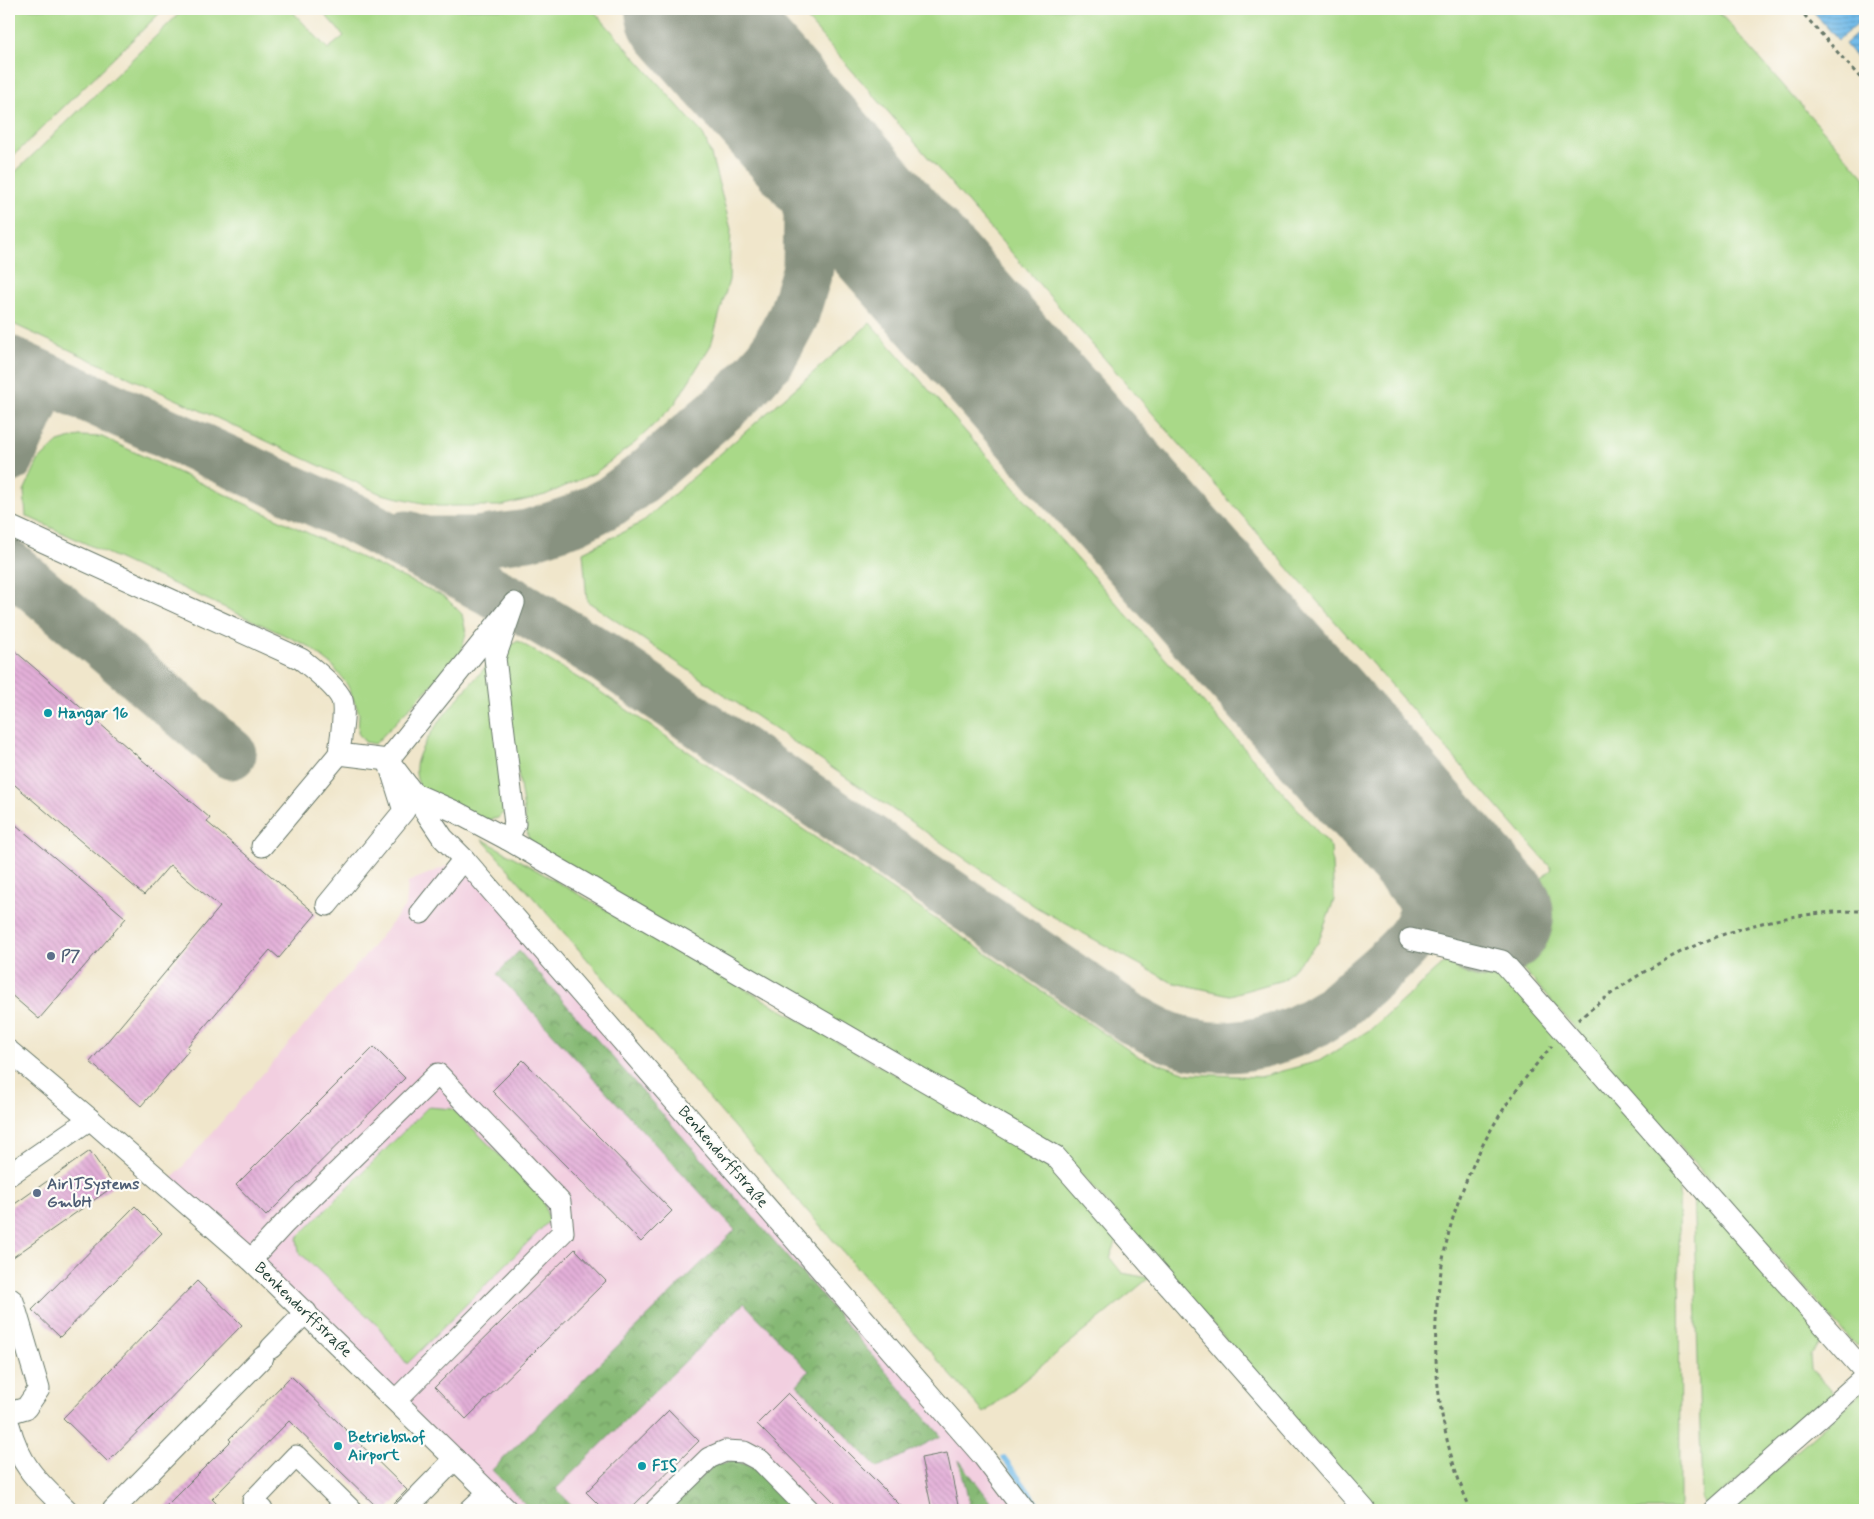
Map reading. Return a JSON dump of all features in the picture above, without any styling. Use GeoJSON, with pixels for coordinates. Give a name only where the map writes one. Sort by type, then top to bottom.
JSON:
{"type":"FeatureCollection","features":[{"type":"Feature","properties":{"kind":"street"},"geometry":{"type":"LineString","coordinates":[[9,526],[301,659],[329,683],[342,700],[343,723],[339,754],[262,846]]}},
{"type":"Feature","properties":{"kind":"street"},"geometry":{"type":"LineString","coordinates":[[388,760],[514,603],[495,658],[515,824],[507,839]]}},
{"type":"Feature","properties":{"kind":"street"},"geometry":{"type":"LineString","coordinates":[[339,754],[388,760]]}},
{"type":"Feature","properties":{"kind":"street"},"geometry":{"type":"LineString","coordinates":[[327,905],[404,811],[388,760]]}},
{"type":"Feature","properties":{"kind":"street","name":"Benkendorffstraße"},"geometry":{"type":"LineString","coordinates":[[388,760],[443,838],[464,859],[983,1456],[1024,1510]]}},
{"type":"Feature","properties":{"kind":"street"},"geometry":{"type":"LineString","coordinates":[[413,793],[456,812],[507,839],[1055,1156],[1364,1510]]}},
{"type":"Feature","properties":{"kind":"street"},"geometry":{"type":"LineString","coordinates":[[421,913],[464,859]]}},
{"type":"Feature","properties":{"kind":"street"},"geometry":{"type":"LineString","coordinates":[[1410,938],[1502,961],[1865,1372]]}},
{"type":"Feature","properties":{"kind":"street","name":"Benkendorffstraße"},"geometry":{"type":"LineString","coordinates":[[9,1052],[90,1119],[251,1260],[508,1510]]}},
{"type":"Feature","properties":{"kind":"street"},"geometry":{"type":"LineString","coordinates":[[251,1260],[284,1224],[438,1074],[560,1202],[563,1232],[396,1400]]}},
{"type":"Feature","properties":{"kind":"street"},"geometry":{"type":"LineString","coordinates":[[9,1175],[90,1119]]}},
{"type":"Feature","properties":{"kind":"street"},"geometry":{"type":"LineString","coordinates":[[9,1298],[13,1301],[39,1388],[26,1408],[9,1413]]}},
{"type":"Feature","properties":{"kind":"street"},"geometry":{"type":"LineString","coordinates":[[113,1510],[306,1312]]}},
{"type":"Feature","properties":{"kind":"street"},"geometry":{"type":"LineString","coordinates":[[1715,1510],[1865,1377]]}},
{"type":"Feature","properties":{"kind":"street"},"geometry":{"type":"LineString","coordinates":[[9,1425],[20,1457],[27,1470],[67,1510]]}},
{"type":"Feature","properties":{"kind":"street"},"geometry":{"type":"LineString","coordinates":[[656,1510],[709,1458],[725,1451],[744,1452],[761,1461],[808,1510]]}},
{"type":"Feature","properties":{"kind":"street"},"geometry":{"type":"LineString","coordinates":[[262,1510],[252,1500],[296,1456],[351,1510]]}},
{"type":"Feature","properties":{"kind":"street"},"geometry":{"type":"LineString","coordinates":[[405,1510],[455,1459]]}},
{"type":"Feature","properties":{"kind":"street"},"geometry":{"type":"LineString","coordinates":[[470,1510],[488,1492]]}},
{"type":"Feature","properties":{"kind":"path"},"geometry":{"type":"LineString","coordinates":[[1800,9],[1865,83]]}},
{"type":"Feature","properties":{"kind":"path"},"geometry":{"type":"LineString","coordinates":[[1471,1510],[1454,1464],[1444,1424],[1438,1382],[1437,1301],[1444,1253],[1454,1212],[1469,1172],[1489,1133],[1511,1097],[1565,1032],[1625,983],[1693,946],[1767,921],[1805,914],[1865,911]]}},
{"type":"Feature","properties":{"kind":"shaded area"},"geometry":{"type":"Polygon","coordinates":[[[464,859],[1024,1510],[507,1510],[166,1186],[368,952],[406,905],[408,882],[464,859]]]}},
{"type":"Feature","properties":{"kind":"green space"},"geometry":{"type":"Polygon","coordinates":[[[9,9],[164,9],[9,160],[9,9]]]}},
{"type":"Feature","properties":{"kind":"green space"},"geometry":{"type":"Polygon","coordinates":[[[184,9],[290,9],[328,49],[344,36],[320,9],[592,9],[703,134],[711,155],[731,229],[729,280],[711,345],[674,405],[636,442],[595,473],[545,495],[501,506],[437,506],[381,494],[9,322],[9,178],[184,9]]]}},
{"type":"Feature","properties":{"kind":"green space"},"geometry":{"type":"Polygon","coordinates":[[[798,9],[1716,9],[1865,178],[1865,1338],[1856,1346],[1509,953],[1464,948],[1552,869],[798,9]]]}},
{"type":"Feature","properties":{"kind":"green space"},"geometry":{"type":"Polygon","coordinates":[[[870,323],[1331,847],[1334,900],[1318,943],[1283,980],[1230,995],[1171,982],[1036,907],[587,601],[583,552],[641,523],[870,323]]]}},
{"type":"Feature","properties":{"kind":"green space"},"geometry":{"type":"Polygon","coordinates":[[[79,436],[102,437],[445,597],[462,614],[466,633],[461,654],[375,744],[365,742],[358,733],[359,713],[348,686],[333,666],[308,646],[26,516],[24,491],[38,461],[58,442],[79,436]]]}},
{"type":"Feature","properties":{"kind":"green space"},"geometry":{"type":"Polygon","coordinates":[[[518,641],[599,691],[1139,1057],[1190,1074],[1260,1077],[1319,1061],[1371,1029],[1449,959],[1498,966],[1679,1171],[1680,1510],[1375,1510],[1058,1148],[537,850],[528,837],[501,662],[506,648],[518,641]]]}},
{"type":"Feature","properties":{"kind":"green space"},"geometry":{"type":"Polygon","coordinates":[[[489,663],[506,810],[498,818],[484,821],[422,791],[417,781],[416,769],[417,761],[429,736],[459,697],[489,663]]]}},
{"type":"Feature","properties":{"kind":"green space"},"geometry":{"type":"Polygon","coordinates":[[[482,839],[1050,1163],[1117,1240],[1110,1258],[1122,1273],[1149,1278],[984,1413],[482,839]]]}},
{"type":"Feature","properties":{"kind":"green space"},"geometry":{"type":"Polygon","coordinates":[[[519,951],[809,1281],[941,1436],[878,1468],[797,1385],[809,1371],[744,1303],[556,1489],[577,1510],[531,1510],[492,1470],[735,1230],[497,974],[519,951]]]}},
{"type":"Feature","properties":{"kind":"green space"},"geometry":{"type":"Polygon","coordinates":[[[428,1107],[453,1109],[543,1198],[549,1221],[407,1364],[378,1326],[299,1252],[297,1238],[428,1107]]]}},
{"type":"Feature","properties":{"kind":"green space"},"geometry":{"type":"Polygon","coordinates":[[[1693,1184],[1826,1338],[1810,1356],[1811,1369],[1835,1394],[1707,1506],[1702,1499],[1693,1184]]]}},
{"type":"Feature","properties":{"kind":"green space"},"geometry":{"type":"Polygon","coordinates":[[[1865,1390],[1865,1510],[1733,1510],[1733,1507],[1865,1390]]]}},
{"type":"Feature","properties":{"kind":"green space"},"geometry":{"type":"Polygon","coordinates":[[[959,1460],[997,1510],[971,1510],[959,1460]]]}},
{"type":"Feature","properties":{"kind":"green space"},"geometry":{"type":"Polygon","coordinates":[[[734,1461],[756,1468],[797,1510],[667,1510],[714,1465],[734,1461]]]}},
{"type":"Feature","properties":{"kind":"water"},"geometry":{"type":"Polygon","coordinates":[[[1811,9],[1865,9],[1865,17],[1838,40],[1811,9]]]}},
{"type":"Feature","properties":{"kind":"water"},"geometry":{"type":"Polygon","coordinates":[[[1865,27],[1865,68],[1845,44],[1865,27]]]}},
{"type":"Feature","properties":{"kind":"building"},"geometry":{"type":"Polygon","coordinates":[[[9,646],[210,818],[207,822],[316,914],[279,958],[270,950],[187,1047],[190,1049],[141,1106],[90,1062],[220,907],[170,865],[144,895],[9,780],[9,646]]]}},
{"type":"Feature","properties":{"kind":"building","name":"P7"},"geometry":{"type":"Polygon","coordinates":[[[9,819],[126,918],[39,1019],[9,993],[9,819]]]}},
{"type":"Feature","properties":{"kind":"building"},"geometry":{"type":"Polygon","coordinates":[[[374,1047],[405,1078],[266,1216],[236,1185],[374,1047]]]}},
{"type":"Feature","properties":{"kind":"building"},"geometry":{"type":"Polygon","coordinates":[[[523,1060],[672,1211],[641,1242],[492,1091],[523,1060]]]}},
{"type":"Feature","properties":{"kind":"building"},"geometry":{"type":"Polygon","coordinates":[[[90,1151],[114,1186],[9,1260],[9,1208],[90,1151]]]}},
{"type":"Feature","properties":{"kind":"building"},"geometry":{"type":"Polygon","coordinates":[[[135,1206],[162,1233],[60,1337],[32,1310],[135,1206]]]}},
{"type":"Feature","properties":{"kind":"building"},"geometry":{"type":"Polygon","coordinates":[[[575,1249],[606,1281],[466,1419],[435,1387],[575,1249]]]}},
{"type":"Feature","properties":{"kind":"building"},"geometry":{"type":"Polygon","coordinates":[[[197,1281],[242,1325],[108,1462],[63,1418],[197,1281]]]}},
{"type":"Feature","properties":{"kind":"building","name":"Betriebshof Airport"},"geometry":{"type":"Polygon","coordinates":[[[291,1376],[407,1490],[387,1510],[380,1510],[289,1421],[212,1499],[223,1510],[162,1510],[231,1441],[229,1439],[291,1376]]]}},
{"type":"Feature","properties":{"kind":"building"},"geometry":{"type":"Polygon","coordinates":[[[788,1393],[905,1510],[842,1510],[757,1424],[788,1393]]]}},
{"type":"Feature","properties":{"kind":"building","name":"FIS"},"geometry":{"type":"Polygon","coordinates":[[[669,1410],[699,1441],[629,1510],[604,1510],[586,1492],[669,1410]]]}},
{"type":"Feature","properties":{"kind":"building"},"geometry":{"type":"Polygon","coordinates":[[[947,1453],[959,1510],[932,1510],[921,1458],[947,1453]]]}},
{"type":"Feature","properties":{"kind":"waterway"},"geometry":{"type":"LineString","coordinates":[[1004,1458],[1042,1510]]}},
{"type":"Feature","properties":{"kind":"taxiway"},"geometry":{"type":"LineString","coordinates":[[407,536],[425,542],[475,542],[528,535],[574,520],[611,501],[642,478],[738,395],[771,358],[793,317],[808,268],[809,214],[798,163],[777,121],[749,76]]}},
{"type":"Feature","properties":{"kind":"taxiway"},"geometry":{"type":"LineString","coordinates":[[9,361],[351,517],[514,603],[599,654],[1132,1019],[1166,1036],[1187,1043],[1207,1046],[1229,1047],[1250,1045],[1291,1033],[1333,1010],[1391,960],[1417,930],[1425,912],[1434,852]]}},
{"type":"Feature","properties":{"kind":"taxiway"},"geometry":{"type":"LineString","coordinates":[[9,362],[27,382],[33,400],[32,407],[9,458]]}},
{"type":"Feature","properties":{"kind":"taxiway"},"geometry":{"type":"LineString","coordinates":[[9,565],[231,754]]}},
{"type":"Feature","properties":{"kind":"runway"},"geometry":{"type":"LineString","coordinates":[[689,9],[1490,915]]}},
{"type":"Feature","properties":{"kind":"place","name":"Hangar 16"},"geometry":{"type":"Point","coordinates":[48,713]}},
{"type":"Feature","properties":{"kind":"place","name":"P7"},"geometry":{"type":"Point","coordinates":[51,956]}},
{"type":"Feature","properties":{"kind":"place","name":"AirITSystems GmbH"},"geometry":{"type":"Point","coordinates":[37,1193]}},
{"type":"Feature","properties":{"kind":"place","name":"Betriebshof Airport"},"geometry":{"type":"Point","coordinates":[338,1446]}},
{"type":"Feature","properties":{"kind":"place","name":"FIS"},"geometry":{"type":"Point","coordinates":[642,1466]}}]}
